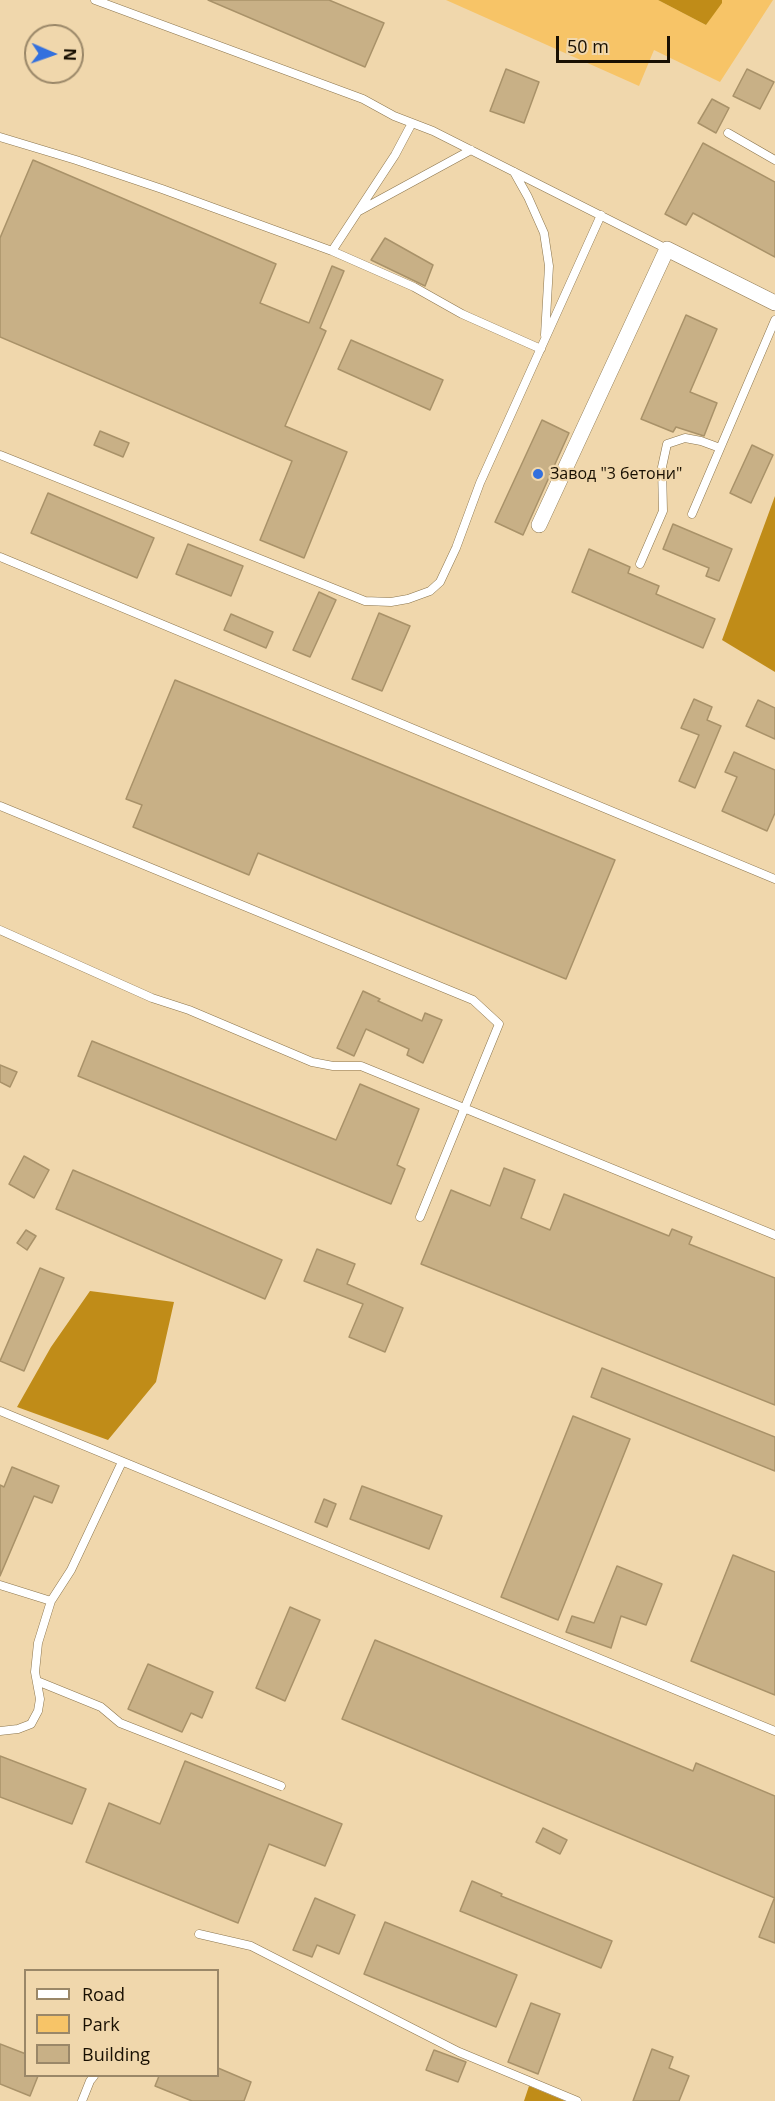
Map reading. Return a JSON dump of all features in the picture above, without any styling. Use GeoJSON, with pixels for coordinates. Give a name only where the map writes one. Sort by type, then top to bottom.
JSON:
{"type":"FeatureCollection","features":[{"type":"Feature","properties":{"kind":"street"},"geometry":{"type":"LineString","coordinates":[[539,525],[667,249],[775,303]]}},
{"type":"Feature","properties":{"kind":"lane"},"geometry":{"type":"LineString","coordinates":[[95,0],[363,99],[412,123],[433,130],[667,249]]}},
{"type":"Feature","properties":{"kind":"lane"},"geometry":{"type":"LineString","coordinates":[[332,251],[395,155],[412,123]]}},
{"type":"Feature","properties":{"kind":"lane"},"geometry":{"type":"LineString","coordinates":[[728,133],[775,160]]}},
{"type":"Feature","properties":{"kind":"lane"},"geometry":{"type":"LineString","coordinates":[[0,137],[162,189],[332,251],[414,287],[462,314],[543,345]]}},
{"type":"Feature","properties":{"kind":"lane"},"geometry":{"type":"LineString","coordinates":[[358,212],[471,150]]}},
{"type":"Feature","properties":{"kind":"lane"},"geometry":{"type":"LineString","coordinates":[[513,170],[544,233],[549,266],[543,345]]}},
{"type":"Feature","properties":{"kind":"lane"},"geometry":{"type":"LineString","coordinates":[[0,455],[365,601],[391,602],[430,591],[440,582],[456,548],[480,483],[601,215]]}},
{"type":"Feature","properties":{"kind":"lane"},"geometry":{"type":"LineString","coordinates":[[692,514],[775,320]]}},
{"type":"Feature","properties":{"kind":"lane"},"geometry":{"type":"LineString","coordinates":[[640,564],[663,511],[662,467],[667,444],[685,438],[720,448]]}},
{"type":"Feature","properties":{"kind":"lane"},"geometry":{"type":"LineString","coordinates":[[0,557],[775,879]]}},
{"type":"Feature","properties":{"kind":"lane"},"geometry":{"type":"LineString","coordinates":[[0,806],[473,1000],[499,1024],[420,1217]]}},
{"type":"Feature","properties":{"kind":"lane"},"geometry":{"type":"LineString","coordinates":[[0,930],[152,998],[189,1010],[312,1062],[333,1066],[362,1066],[775,1235]]}},
{"type":"Feature","properties":{"kind":"lane"},"geometry":{"type":"LineString","coordinates":[[0,1411],[775,1731]]}},
{"type":"Feature","properties":{"kind":"lane"},"geometry":{"type":"LineString","coordinates":[[0,1731],[18,1729],[31,1724],[38,1711],[40,1699],[35,1672],[38,1642],[51,1601],[71,1570],[122,1461]]}},
{"type":"Feature","properties":{"kind":"lane"},"geometry":{"type":"LineString","coordinates":[[0,1585],[51,1601]]}},
{"type":"Feature","properties":{"kind":"lane"},"geometry":{"type":"LineString","coordinates":[[37,1681],[101,1707],[120,1723],[281,1786]]}},
{"type":"Feature","properties":{"kind":"lane"},"geometry":{"type":"LineString","coordinates":[[199,1934],[251,1946],[459,2052],[577,2101]]}},
{"type":"Feature","properties":{"kind":"lane"},"geometry":{"type":"LineString","coordinates":[[82,2101],[93,2077]]}},
{"type":"Feature","properties":{"kind":"green space"},"geometry":{"type":"Polygon","coordinates":[[[446,0],[658,0],[706,25],[722,0],[773,0],[720,82],[654,50],[639,86],[446,0]]]}},
{"type":"Feature","properties":{"kind":"shaded area"},"geometry":{"type":"Polygon","coordinates":[[[658,0],[722,0],[722,3],[706,25],[658,0]]]}},
{"type":"Feature","properties":{"kind":"shaded area"},"geometry":{"type":"Polygon","coordinates":[[[775,496],[775,672],[722,640],[775,496]]]}},
{"type":"Feature","properties":{"kind":"shaded area"},"geometry":{"type":"Polygon","coordinates":[[[90,1291],[174,1302],[156,1382],[108,1440],[17,1407],[51,1347],[90,1291]]]}},
{"type":"Feature","properties":{"kind":"shaded area"},"geometry":{"type":"Polygon","coordinates":[[[529,2086],[565,2101],[524,2101],[529,2086]]]}},
{"type":"Feature","properties":{"kind":"building"},"geometry":{"type":"Polygon","coordinates":[[[208,0],[329,0],[384,23],[365,67],[208,0]]]}},
{"type":"Feature","properties":{"kind":"building"},"geometry":{"type":"Polygon","coordinates":[[[506,69],[539,82],[524,123],[490,111],[506,69]]]}},
{"type":"Feature","properties":{"kind":"building"},"geometry":{"type":"Polygon","coordinates":[[[747,69],[774,82],[760,109],[733,96],[747,69]]]}},
{"type":"Feature","properties":{"kind":"building"},"geometry":{"type":"Polygon","coordinates":[[[712,99],[729,108],[716,133],[698,123],[712,99]]]}},
{"type":"Feature","properties":{"kind":"building"},"geometry":{"type":"Polygon","coordinates":[[[703,143],[775,182],[775,257],[693,213],[686,225],[665,214],[703,143]]]}},
{"type":"Feature","properties":{"kind":"building"},"geometry":{"type":"Polygon","coordinates":[[[33,160],[276,264],[260,303],[309,323],[332,266],[344,271],[320,328],[326,331],[285,426],[347,452],[304,558],[260,540],[292,461],[0,337],[0,238],[33,160]]]}},
{"type":"Feature","properties":{"kind":"building"},"geometry":{"type":"Polygon","coordinates":[[[385,238],[433,265],[425,286],[371,260],[385,238]]]}},
{"type":"Feature","properties":{"kind":"building"},"geometry":{"type":"Polygon","coordinates":[[[686,315],[717,329],[690,392],[717,403],[704,436],[676,427],[673,432],[641,419],[686,315]]]}},
{"type":"Feature","properties":{"kind":"building"},"geometry":{"type":"Polygon","coordinates":[[[351,340],[443,380],[430,410],[338,369],[351,340]]]}},
{"type":"Feature","properties":{"kind":"building"},"geometry":{"type":"Polygon","coordinates":[[[542,420],[569,433],[523,535],[495,522],[542,420]]]}},
{"type":"Feature","properties":{"kind":"building"},"geometry":{"type":"Polygon","coordinates":[[[100,431],[129,443],[123,457],[94,445],[100,431]]]}},
{"type":"Feature","properties":{"kind":"building"},"geometry":{"type":"Polygon","coordinates":[[[752,445],[773,455],[751,503],[730,493],[752,445]]]}},
{"type":"Feature","properties":{"kind":"building"},"geometry":{"type":"Polygon","coordinates":[[[48,493],[154,538],[137,578],[31,533],[48,493]]]}},
{"type":"Feature","properties":{"kind":"building"},"geometry":{"type":"Polygon","coordinates":[[[673,524],[732,549],[719,581],[706,576],[709,568],[663,549],[673,524]]]}},
{"type":"Feature","properties":{"kind":"building"},"geometry":{"type":"Polygon","coordinates":[[[188,544],[243,566],[231,596],[176,574],[188,544]]]}},
{"type":"Feature","properties":{"kind":"building"},"geometry":{"type":"Polygon","coordinates":[[[589,549],[630,567],[628,573],[659,586],[656,594],[715,619],[703,648],[572,592],[589,549]]]}},
{"type":"Feature","properties":{"kind":"building"},"geometry":{"type":"Polygon","coordinates":[[[319,592],[336,600],[310,657],[293,650],[319,592]]]}},
{"type":"Feature","properties":{"kind":"building"},"geometry":{"type":"Polygon","coordinates":[[[379,613],[410,626],[382,691],[352,679],[379,613]]]}},
{"type":"Feature","properties":{"kind":"building"},"geometry":{"type":"Polygon","coordinates":[[[231,614],[273,632],[266,648],[224,630],[231,614]]]}},
{"type":"Feature","properties":{"kind":"building"},"geometry":{"type":"Polygon","coordinates":[[[175,680],[615,860],[566,979],[258,853],[249,875],[133,827],[142,805],[126,799],[175,680]]]}},
{"type":"Feature","properties":{"kind":"building"},"geometry":{"type":"Polygon","coordinates":[[[694,699],[712,707],[707,720],[721,726],[695,788],[679,781],[699,735],[681,728],[694,699]]]}},
{"type":"Feature","properties":{"kind":"building"},"geometry":{"type":"Polygon","coordinates":[[[758,700],[775,708],[775,739],[746,726],[758,700]]]}},
{"type":"Feature","properties":{"kind":"building"},"geometry":{"type":"Polygon","coordinates":[[[734,752],[775,770],[775,813],[767,831],[722,811],[737,777],[725,772],[734,752]]]}},
{"type":"Feature","properties":{"kind":"building"},"geometry":{"type":"Polygon","coordinates":[[[363,991],[380,999],[378,1001],[422,1021],[425,1013],[442,1020],[423,1063],[407,1055],[409,1049],[366,1029],[354,1056],[337,1048],[363,991]]]}},
{"type":"Feature","properties":{"kind":"building"},"geometry":{"type":"Polygon","coordinates":[[[92,1041],[336,1140],[360,1084],[419,1109],[397,1165],[405,1169],[391,1204],[78,1076],[92,1041]]]}},
{"type":"Feature","properties":{"kind":"building"},"geometry":{"type":"Polygon","coordinates":[[[0,1065],[17,1072],[10,1087],[0,1082],[0,1065]]]}},
{"type":"Feature","properties":{"kind":"building"},"geometry":{"type":"Polygon","coordinates":[[[24,1156],[49,1170],[34,1198],[9,1184],[24,1156]]]}},
{"type":"Feature","properties":{"kind":"building"},"geometry":{"type":"Polygon","coordinates":[[[504,1168],[535,1180],[521,1218],[550,1230],[564,1194],[669,1236],[672,1229],[692,1237],[689,1244],[775,1278],[775,1405],[421,1264],[451,1190],[490,1206],[504,1168]]]}},
{"type":"Feature","properties":{"kind":"building"},"geometry":{"type":"Polygon","coordinates":[[[73,1170],[282,1260],[265,1299],[56,1209],[73,1170]]]}},
{"type":"Feature","properties":{"kind":"building"},"geometry":{"type":"Polygon","coordinates":[[[26,1230],[36,1236],[27,1250],[17,1243],[26,1230]]]}},
{"type":"Feature","properties":{"kind":"building"},"geometry":{"type":"Polygon","coordinates":[[[317,1249],[355,1264],[347,1284],[403,1308],[385,1352],[349,1337],[363,1304],[304,1281],[317,1249]]]}},
{"type":"Feature","properties":{"kind":"building"},"geometry":{"type":"Polygon","coordinates":[[[40,1268],[64,1278],[24,1371],[0,1361],[40,1268]]]}},
{"type":"Feature","properties":{"kind":"building"},"geometry":{"type":"Polygon","coordinates":[[[602,1368],[775,1437],[775,1471],[591,1397],[602,1368]]]}},
{"type":"Feature","properties":{"kind":"building"},"geometry":{"type":"Polygon","coordinates":[[[573,1416],[630,1439],[558,1620],[501,1597],[573,1416]]]}},
{"type":"Feature","properties":{"kind":"building"},"geometry":{"type":"Polygon","coordinates":[[[12,1467],[59,1486],[52,1503],[34,1496],[0,1576],[0,1485],[4,1487],[12,1467]]]}},
{"type":"Feature","properties":{"kind":"building"},"geometry":{"type":"Polygon","coordinates":[[[362,1486],[442,1516],[429,1549],[350,1519],[362,1486]]]}},
{"type":"Feature","properties":{"kind":"building"},"geometry":{"type":"Polygon","coordinates":[[[324,1499],[336,1504],[327,1527],[315,1522],[324,1499]]]}},
{"type":"Feature","properties":{"kind":"building"},"geometry":{"type":"Polygon","coordinates":[[[733,1555],[775,1572],[775,1695],[691,1661],[733,1555]]]}},
{"type":"Feature","properties":{"kind":"building"},"geometry":{"type":"Polygon","coordinates":[[[617,1566],[662,1584],[646,1625],[621,1616],[611,1648],[566,1632],[572,1616],[594,1623],[617,1566]]]}},
{"type":"Feature","properties":{"kind":"building"},"geometry":{"type":"Polygon","coordinates":[[[290,1607],[320,1620],[285,1701],[256,1688],[290,1607]]]}},
{"type":"Feature","properties":{"kind":"building"},"geometry":{"type":"Polygon","coordinates":[[[375,1640],[693,1771],[696,1763],[775,1796],[775,1898],[342,1719],[375,1640]]]}},
{"type":"Feature","properties":{"kind":"building"},"geometry":{"type":"Polygon","coordinates":[[[148,1664],[213,1692],[202,1718],[191,1713],[182,1732],[128,1709],[148,1664]]]}},
{"type":"Feature","properties":{"kind":"building"},"geometry":{"type":"Polygon","coordinates":[[[0,1756],[86,1789],[72,1824],[0,1797],[0,1756]]]}},
{"type":"Feature","properties":{"kind":"building"},"geometry":{"type":"Polygon","coordinates":[[[185,1761],[342,1824],[325,1866],[269,1844],[238,1923],[86,1862],[109,1803],[160,1824],[185,1761]]]}},
{"type":"Feature","properties":{"kind":"building"},"geometry":{"type":"Polygon","coordinates":[[[543,1828],[567,1840],[560,1854],[536,1842],[543,1828]]]}},
{"type":"Feature","properties":{"kind":"building"},"geometry":{"type":"Polygon","coordinates":[[[472,1881],[502,1894],[501,1896],[612,1941],[601,1968],[460,1911],[472,1881]]]}},
{"type":"Feature","properties":{"kind":"building"},"geometry":{"type":"Polygon","coordinates":[[[315,1898],[355,1915],[339,1954],[317,1945],[312,1957],[293,1950],[315,1898]]]}},
{"type":"Feature","properties":{"kind":"building"},"geometry":{"type":"Polygon","coordinates":[[[775,1899],[775,1943],[759,1937],[775,1899]]]}},
{"type":"Feature","properties":{"kind":"building"},"geometry":{"type":"Polygon","coordinates":[[[385,1922],[517,1975],[496,2027],[364,1974],[385,1922]]]}},
{"type":"Feature","properties":{"kind":"building"},"geometry":{"type":"Polygon","coordinates":[[[531,2003],[560,2014],[538,2074],[508,2062],[531,2003]]]}},
{"type":"Feature","properties":{"kind":"building"},"geometry":{"type":"Polygon","coordinates":[[[0,2044],[24,2053],[24,2077],[38,2077],[30,2096],[0,2084],[0,2044]]]}},
{"type":"Feature","properties":{"kind":"building"},"geometry":{"type":"Polygon","coordinates":[[[652,2049],[673,2057],[669,2068],[689,2076],[679,2101],[633,2101],[652,2049]]]}},
{"type":"Feature","properties":{"kind":"building"},"geometry":{"type":"Polygon","coordinates":[[[434,2050],[466,2062],[458,2082],[426,2070],[434,2050]]]}},
{"type":"Feature","properties":{"kind":"building"},"geometry":{"type":"Polygon","coordinates":[[[219,2068],[251,2082],[244,2101],[192,2101],[155,2086],[159,2077],[219,2077],[219,2068]]]}},
{"type":"Feature","properties":{"kind":"place","name":"Завод \"3 бетони\""},"geometry":{"type":"Point","coordinates":[538,474]}}]}
